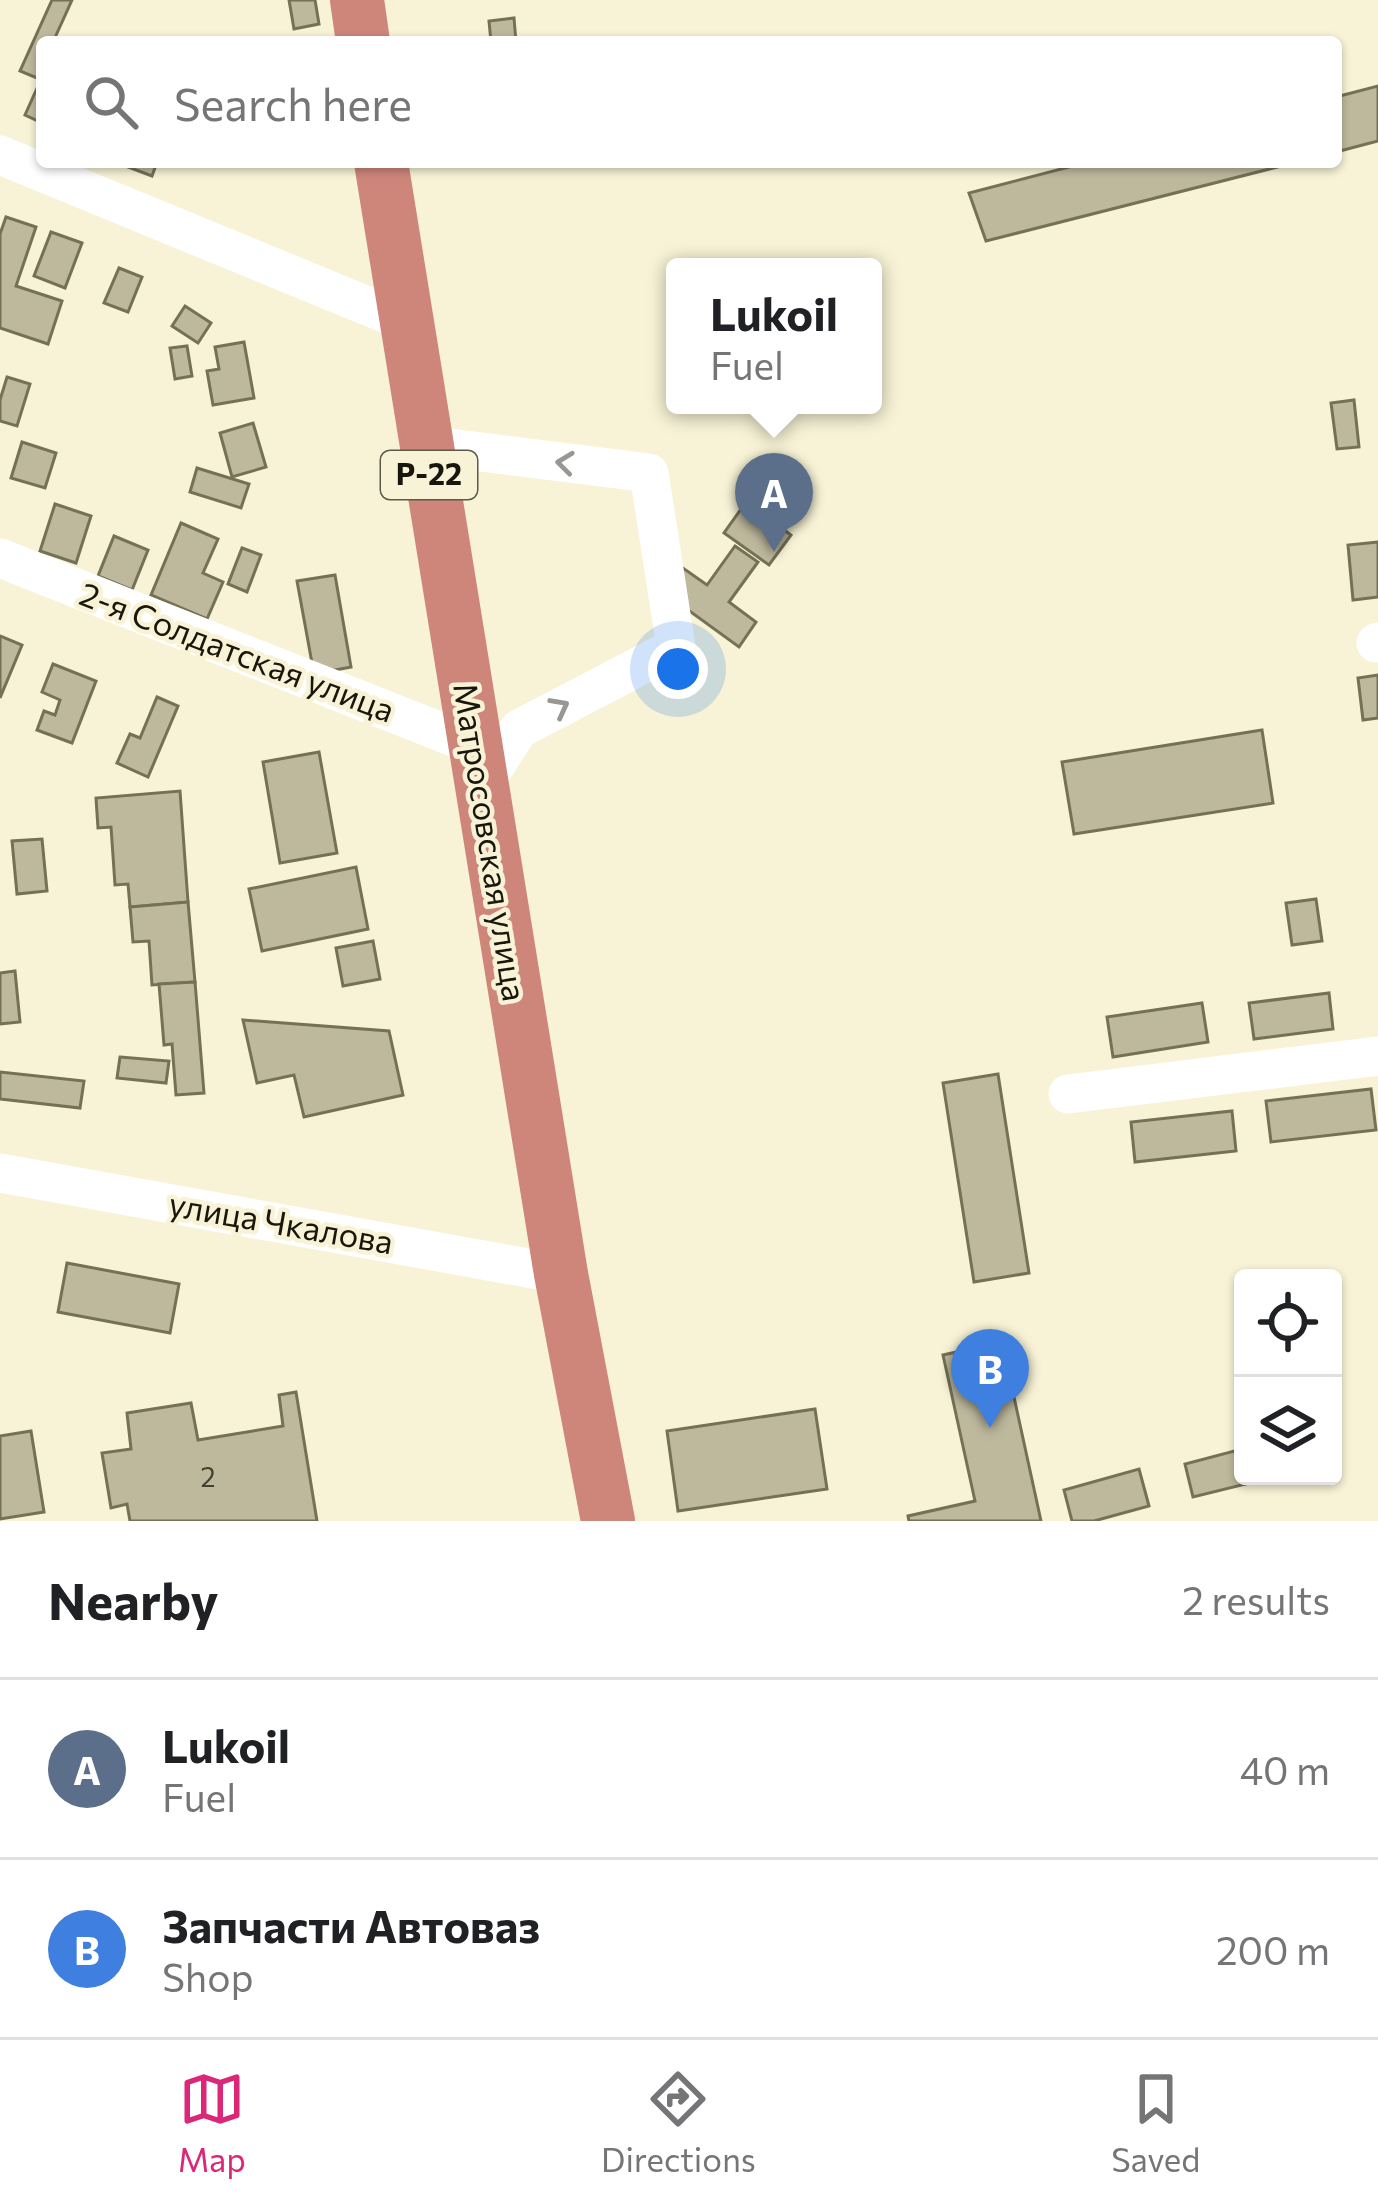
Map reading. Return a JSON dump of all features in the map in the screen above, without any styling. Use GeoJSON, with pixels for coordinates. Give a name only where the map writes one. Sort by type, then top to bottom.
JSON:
{"type":"FeatureCollection","features":[{"type":"Feature","properties":{"kind":"highway"},"geometry":{"type":"LineString","coordinates":[[357,0],[362,36]]}},
{"type":"Feature","properties":{"kind":"highway","name":"Матросовская улица"},"geometry":{"type":"LineString","coordinates":[[382,168],[561,1274],[608,1521]]}},
{"type":"Feature","properties":{"kind":"street"},"geometry":{"type":"LineString","coordinates":[[0,155],[404,321]]}},
{"type":"Feature","properties":{"kind":"street"},"geometry":{"type":"LineString","coordinates":[[424,446],[649,473],[676,647],[519,729],[478,767]]}},
{"type":"Feature","properties":{"kind":"street","name":"2-я Солдатская улица"},"geometry":{"type":"LineString","coordinates":[[0,559],[478,767]]}},
{"type":"Feature","properties":{"kind":"street"},"geometry":{"type":"LineString","coordinates":[[1069,1094],[1378,1056]]}},
{"type":"Feature","properties":{"kind":"street","name":"улица Чкалова"},"geometry":{"type":"LineString","coordinates":[[0,1173],[561,1274]]}},
{"type":"Feature","properties":{"kind":"building"},"geometry":{"type":"Polygon","coordinates":[[[52,0],[72,0],[56,36],[36,36],[36,78],[20,71],[52,0]]]}},
{"type":"Feature","properties":{"kind":"building"},"geometry":{"type":"Polygon","coordinates":[[[289,0],[315,0],[319,24],[294,29],[289,0]]]}},
{"type":"Feature","properties":{"kind":"building"},"geometry":{"type":"Polygon","coordinates":[[[514,18],[516,36],[490,36],[489,21],[514,18]]]}},
{"type":"Feature","properties":{"kind":"building"},"geometry":{"type":"Polygon","coordinates":[[[1378,86],[1378,141],[1342,150],[1342,95],[1378,86]]]}},
{"type":"Feature","properties":{"kind":"building"},"geometry":{"type":"Polygon","coordinates":[[[36,90],[36,120],[25,115],[36,90]]]}},
{"type":"Feature","properties":{"kind":"building"},"geometry":{"type":"Polygon","coordinates":[[[131,168],[155,168],[152,176],[131,168]]]}},
{"type":"Feature","properties":{"kind":"building"},"geometry":{"type":"Polygon","coordinates":[[[1065,168],[1273,168],[986,241],[969,193],[1065,168]]]}},
{"type":"Feature","properties":{"kind":"building"},"geometry":{"type":"Polygon","coordinates":[[[6,217],[36,227],[16,286],[62,301],[48,344],[0,328],[0,234],[6,217]]]}},
{"type":"Feature","properties":{"kind":"building"},"geometry":{"type":"Polygon","coordinates":[[[51,232],[82,243],[65,288],[34,276],[51,232]]]}},
{"type":"Feature","properties":{"kind":"building"},"geometry":{"type":"Polygon","coordinates":[[[119,268],[142,277],[128,312],[104,303],[119,268]]]}},
{"type":"Feature","properties":{"kind":"building"},"geometry":{"type":"Polygon","coordinates":[[[185,306],[211,323],[198,343],[172,326],[185,306]]]}},
{"type":"Feature","properties":{"kind":"building"},"geometry":{"type":"Polygon","coordinates":[[[244,342],[254,398],[213,405],[207,371],[219,369],[215,347],[244,342]]]}},
{"type":"Feature","properties":{"kind":"building"},"geometry":{"type":"Polygon","coordinates":[[[187,346],[192,376],[175,379],[170,348],[187,346]]]}},
{"type":"Feature","properties":{"kind":"building"},"geometry":{"type":"Polygon","coordinates":[[[7,377],[30,384],[17,426],[0,421],[7,377]]]}},
{"type":"Feature","properties":{"kind":"building"},"geometry":{"type":"Polygon","coordinates":[[[1354,400],[1359,447],[1337,449],[1331,403],[1354,400]]]}},
{"type":"Feature","properties":{"kind":"building"},"geometry":{"type":"Polygon","coordinates":[[[253,423],[266,467],[232,477],[220,433],[253,423]]]}},
{"type":"Feature","properties":{"kind":"building"},"geometry":{"type":"Polygon","coordinates":[[[22,442],[56,453],[45,488],[11,478],[22,442]]]}},
{"type":"Feature","properties":{"kind":"building"},"geometry":{"type":"Polygon","coordinates":[[[197,468],[249,484],[241,508],[190,492],[197,468]]]}},
{"type":"Feature","properties":{"kind":"building"},"geometry":{"type":"Polygon","coordinates":[[[746,502],[791,535],[769,565],[724,533],[746,502]]]}},
{"type":"Feature","properties":{"kind":"building"},"geometry":{"type":"Polygon","coordinates":[[[55,504],[91,516],[76,563],[40,551],[55,504]]]}},
{"type":"Feature","properties":{"kind":"building"},"geometry":{"type":"Polygon","coordinates":[[[181,523],[218,539],[203,573],[223,582],[207,619],[151,595],[181,523]]]}},
{"type":"Feature","properties":{"kind":"building"},"geometry":{"type":"Polygon","coordinates":[[[114,536],[148,550],[132,590],[98,576],[114,536]]]}},
{"type":"Feature","properties":{"kind":"building"},"geometry":{"type":"Polygon","coordinates":[[[1378,542],[1378,597],[1353,600],[1348,545],[1378,542]]]}},
{"type":"Feature","properties":{"kind":"building"},"geometry":{"type":"Polygon","coordinates":[[[735,546],[758,562],[729,602],[756,622],[739,647],[655,586],[673,561],[707,585],[735,546]]]}},
{"type":"Feature","properties":{"kind":"building"},"geometry":{"type":"Polygon","coordinates":[[[242,548],[261,555],[247,592],[228,584],[242,548]]]}},
{"type":"Feature","properties":{"kind":"building"},"geometry":{"type":"Polygon","coordinates":[[[335,575],[351,667],[314,674],[297,581],[335,575]]]}},
{"type":"Feature","properties":{"kind":"building"},"geometry":{"type":"Polygon","coordinates":[[[0,636],[22,645],[0,698],[0,636]]]}},
{"type":"Feature","properties":{"kind":"building"},"geometry":{"type":"Polygon","coordinates":[[[53,664],[96,681],[72,743],[37,730],[44,711],[55,715],[60,700],[42,692],[53,664]]]}},
{"type":"Feature","properties":{"kind":"building"},"geometry":{"type":"Polygon","coordinates":[[[1378,675],[1378,718],[1363,720],[1358,678],[1378,675]]]}},
{"type":"Feature","properties":{"kind":"building"},"geometry":{"type":"Polygon","coordinates":[[[157,697],[178,706],[148,777],[117,763],[130,734],[140,738],[157,697]]]}},
{"type":"Feature","properties":{"kind":"building"},"geometry":{"type":"Polygon","coordinates":[[[1262,730],[1273,803],[1074,834],[1062,762],[1262,730]]]}},
{"type":"Feature","properties":{"kind":"building"},"geometry":{"type":"Polygon","coordinates":[[[319,752],[337,853],[280,863],[263,762],[319,752]]]}},
{"type":"Feature","properties":{"kind":"building"},"geometry":{"type":"Polygon","coordinates":[[[180,791],[188,902],[130,907],[128,884],[115,885],[111,827],[98,828],[96,798],[180,791]]]}},
{"type":"Feature","properties":{"kind":"building"},"geometry":{"type":"Polygon","coordinates":[[[42,839],[47,891],[17,894],[12,841],[42,839]]]}},
{"type":"Feature","properties":{"kind":"building"},"geometry":{"type":"Polygon","coordinates":[[[356,867],[368,929],[262,951],[249,889],[356,867]]]}},
{"type":"Feature","properties":{"kind":"building"},"geometry":{"type":"Polygon","coordinates":[[[1316,899],[1322,941],[1292,945],[1286,903],[1316,899]]]}},
{"type":"Feature","properties":{"kind":"building"},"geometry":{"type":"Polygon","coordinates":[[[188,902],[195,982],[152,985],[149,941],[133,942],[130,907],[188,902]]]}},
{"type":"Feature","properties":{"kind":"building"},"geometry":{"type":"Polygon","coordinates":[[[373,941],[380,979],[343,986],[336,948],[373,941]]]}},
{"type":"Feature","properties":{"kind":"building"},"geometry":{"type":"Polygon","coordinates":[[[15,971],[20,1022],[0,1024],[0,973],[15,971]]]}},
{"type":"Feature","properties":{"kind":"building"},"geometry":{"type":"Polygon","coordinates":[[[195,982],[204,1093],[176,1095],[172,1044],[164,1045],[159,984],[195,982]]]}},
{"type":"Feature","properties":{"kind":"building"},"geometry":{"type":"Polygon","coordinates":[[[1329,993],[1333,1029],[1254,1039],[1249,1003],[1329,993]]]}},
{"type":"Feature","properties":{"kind":"building"},"geometry":{"type":"Polygon","coordinates":[[[1202,1003],[1208,1042],[1113,1057],[1107,1017],[1202,1003]]]}},
{"type":"Feature","properties":{"kind":"building"},"geometry":{"type":"Polygon","coordinates":[[[243,1020],[389,1031],[403,1095],[304,1117],[294,1075],[257,1083],[243,1020]]]}},
{"type":"Feature","properties":{"kind":"building"},"geometry":{"type":"Polygon","coordinates":[[[120,1057],[169,1061],[166,1083],[117,1078],[120,1057]]]}},
{"type":"Feature","properties":{"kind":"building"},"geometry":{"type":"Polygon","coordinates":[[[0,1072],[84,1081],[80,1108],[0,1099],[0,1072]]]}},
{"type":"Feature","properties":{"kind":"building"},"geometry":{"type":"Polygon","coordinates":[[[998,1074],[1029,1273],[974,1282],[943,1083],[998,1074]]]}},
{"type":"Feature","properties":{"kind":"building"},"geometry":{"type":"Polygon","coordinates":[[[1371,1089],[1376,1130],[1271,1142],[1266,1101],[1371,1089]]]}},
{"type":"Feature","properties":{"kind":"building"},"geometry":{"type":"Polygon","coordinates":[[[1232,1111],[1236,1151],[1135,1162],[1131,1122],[1232,1111]]]}},
{"type":"Feature","properties":{"kind":"building"},"geometry":{"type":"Polygon","coordinates":[[[67,1263],[179,1284],[170,1333],[58,1312],[67,1263]]]}},
{"type":"Feature","properties":{"kind":"building"},"geometry":{"type":"Polygon","coordinates":[[[1002,1342],[1041,1521],[909,1521],[908,1516],[975,1501],[943,1355],[1002,1342]]]}},
{"type":"Feature","properties":{"kind":"building"},"geometry":{"type":"Polygon","coordinates":[[[296,1392],[317,1521],[130,1521],[127,1504],[111,1508],[102,1453],[131,1449],[127,1413],[191,1403],[198,1440],[283,1426],[279,1395],[296,1392]]]}},
{"type":"Feature","properties":{"kind":"building"},"geometry":{"type":"Polygon","coordinates":[[[815,1409],[827,1489],[678,1511],[667,1431],[815,1409]]]}},
{"type":"Feature","properties":{"kind":"building"},"geometry":{"type":"Polygon","coordinates":[[[31,1431],[44,1512],[0,1519],[0,1436],[31,1431]]]}},
{"type":"Feature","properties":{"kind":"building"},"geometry":{"type":"Polygon","coordinates":[[[1234,1451],[1234,1485],[1242,1485],[1193,1497],[1185,1464],[1234,1451]]]}},
{"type":"Feature","properties":{"kind":"building"},"geometry":{"type":"Polygon","coordinates":[[[1139,1469],[1149,1506],[1094,1521],[1072,1521],[1064,1490],[1139,1469]]]}},
{"type":"Feature","properties":{"kind":"place","name":"Lukoil"},"geometry":{"type":"Point","coordinates":[774,552]}},
{"type":"Feature","properties":{"kind":"place","name":"Запчасти Автоваз"},"geometry":{"type":"Point","coordinates":[990,1428]}}]}
